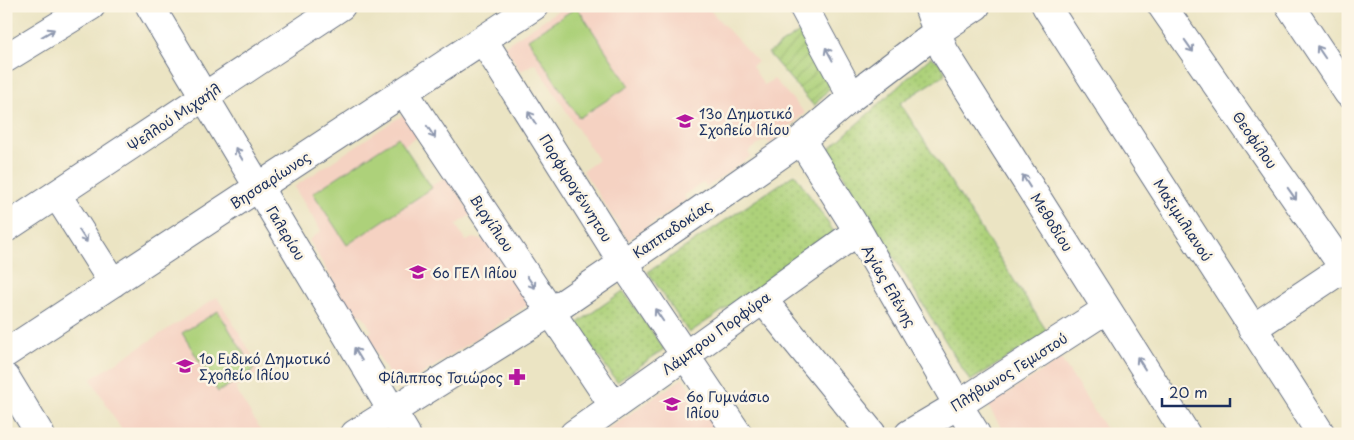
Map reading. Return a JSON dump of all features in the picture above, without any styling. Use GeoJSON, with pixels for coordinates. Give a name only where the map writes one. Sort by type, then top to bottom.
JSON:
{"type":"FeatureCollection","features":[{"type":"Feature","properties":{"kind":"street"},"geometry":{"type":"LineString","coordinates":[[6,58],[91,6]]}},
{"type":"Feature","properties":{"kind":"street","name":"Γαλερίου"},"geometry":{"type":"LineString","coordinates":[[150,6],[406,434]]}},
{"type":"Feature","properties":{"kind":"street","name":"Ψελλού Μιχαήλ"},"geometry":{"type":"LineString","coordinates":[[6,228],[341,6]]}},
{"type":"Feature","properties":{"kind":"street","name":"Βησσαρίωνος"},"geometry":{"type":"LineString","coordinates":[[6,353],[534,6]]}},
{"type":"Feature","properties":{"kind":"street"},"geometry":{"type":"LineString","coordinates":[[803,6],[852,97]]}},
{"type":"Feature","properties":{"kind":"street","name":"Μεθοδίου"},"geometry":{"type":"LineString","coordinates":[[928,6],[944,51],[1186,434]]}},
{"type":"Feature","properties":{"kind":"street","name":"Καππαδοκίας"},"geometry":{"type":"LineString","coordinates":[[355,434],[551,312],[623,263],[801,140],[852,97],[937,32],[976,6]]}},
{"type":"Feature","properties":{"kind":"street","name":"Μαξιμιλιανού"},"geometry":{"type":"LineString","coordinates":[[1046,6],[1321,434]]}},
{"type":"Feature","properties":{"kind":"street","name":"Θεοφίλου"},"geometry":{"type":"LineString","coordinates":[[1162,6],[1346,269]]}},
{"type":"Feature","properties":{"kind":"street"},"geometry":{"type":"LineString","coordinates":[[1290,6],[1348,93]]}},
{"type":"Feature","properties":{"kind":"street","name":"Πορφυρογέννητου"},"geometry":{"type":"LineString","coordinates":[[483,40],[623,263],[738,434]]}},
{"type":"Feature","properties":{"kind":"street","name":"Βιργίλιου"},"geometry":{"type":"LineString","coordinates":[[404,92],[613,405]]}},
{"type":"Feature","properties":{"kind":"street","name":"Αγίας Ελένης"},"geometry":{"type":"LineString","coordinates":[[801,140],[858,231],[976,434]]}},
{"type":"Feature","properties":{"kind":"street"},"geometry":{"type":"LineString","coordinates":[[57,195],[113,283]]}},
{"type":"Feature","properties":{"kind":"street","name":"Λάμπρου Πορφύρα"},"geometry":{"type":"LineString","coordinates":[[574,434],[858,231]]}},
{"type":"Feature","properties":{"kind":"street"},"geometry":{"type":"LineString","coordinates":[[1252,329],[1346,269]]}},
{"type":"Feature","properties":{"kind":"street"},"geometry":{"type":"LineString","coordinates":[[763,300],[872,434]]}},
{"type":"Feature","properties":{"kind":"street","name":"Πλήθωνος Γεμιστού"},"geometry":{"type":"LineString","coordinates":[[909,434],[958,405],[1107,309]]}},
{"type":"Feature","properties":{"kind":"street"},"geometry":{"type":"LineString","coordinates":[[6,378],[40,434]]}},
{"type":"Feature","properties":{"kind":"shaded area","name":"13ο Δημοτικό Σχολείο Ιλίου"},"geometry":{"type":"Polygon","coordinates":[[[565,6],[706,6],[758,62],[752,66],[764,85],[774,79],[805,113],[770,144],[766,139],[748,152],[751,156],[707,187],[703,183],[684,195],[686,200],[628,240],[583,171],[598,160],[535,63],[521,71],[504,46],[565,6]]]}},
{"type":"Feature","properties":{"kind":"shaded area","name":"6ο ΓΕΛ Ιλίου"},"geometry":{"type":"Polygon","coordinates":[[[404,114],[418,136],[404,146],[431,186],[446,177],[472,214],[456,225],[466,241],[473,238],[488,241],[529,304],[398,390],[366,335],[372,331],[363,316],[351,312],[309,240],[321,231],[294,187],[404,114]]]}},
{"type":"Feature","properties":{"kind":"shaded area","name":"1ο Ειδικό Δημοτικό Σχολείο Ιλίου"},"geometry":{"type":"Polygon","coordinates":[[[217,297],[262,371],[235,388],[263,434],[124,434],[91,379],[217,297]]]}},
{"type":"Feature","properties":{"kind":"shaded area"},"geometry":{"type":"Polygon","coordinates":[[[1061,359],[1109,434],[1005,434],[988,406],[1061,359]]]}},
{"type":"Feature","properties":{"kind":"shaded area","name":"6ο Γυμνάσιο Ιλίου"},"geometry":{"type":"Polygon","coordinates":[[[683,378],[719,430],[719,434],[601,434],[683,378]]]}},
{"type":"Feature","properties":{"kind":"green space"},"geometry":{"type":"Polygon","coordinates":[[[577,7],[629,86],[579,118],[528,39],[577,7]]]}},
{"type":"Feature","properties":{"kind":"green space"},"geometry":{"type":"Polygon","coordinates":[[[801,31],[832,85],[814,106],[768,53],[801,31]]]}},
{"type":"Feature","properties":{"kind":"green space"},"geometry":{"type":"Polygon","coordinates":[[[931,57],[940,63],[945,72],[943,76],[900,103],[1048,333],[970,381],[828,150],[931,57]]]}},
{"type":"Feature","properties":{"kind":"green space"},"geometry":{"type":"Polygon","coordinates":[[[398,137],[432,188],[347,245],[313,193],[398,137]]]}},
{"type":"Feature","properties":{"kind":"green space"},"geometry":{"type":"Polygon","coordinates":[[[795,174],[836,235],[689,333],[648,272],[795,174]]]}},
{"type":"Feature","properties":{"kind":"green space"},"geometry":{"type":"Polygon","coordinates":[[[623,291],[664,349],[617,382],[576,324],[623,291]]]}},
{"type":"Feature","properties":{"kind":"green space"},"geometry":{"type":"Polygon","coordinates":[[[218,311],[254,370],[218,392],[182,333],[218,311]]]}},
{"type":"Feature","properties":{"kind":"place","name":"13ο Δημοτικό Σχολείο Ιλίου"},"geometry":{"type":"Point","coordinates":[685,121]}},
{"type":"Feature","properties":{"kind":"place","name":"6ο ΓΕΛ Ιλίου"},"geometry":{"type":"Point","coordinates":[418,272]}},
{"type":"Feature","properties":{"kind":"place","name":"1ο Ειδικό Δημοτικό Σχολείο Ιλίου"},"geometry":{"type":"Point","coordinates":[185,366]}},
{"type":"Feature","properties":{"kind":"place","name":"Φίλιππος Τσιώρος"},"geometry":{"type":"Point","coordinates":[517,377]}},
{"type":"Feature","properties":{"kind":"place","name":"6ο Γυμνάσιο Ιλίου"},"geometry":{"type":"Point","coordinates":[672,404]}}]}
